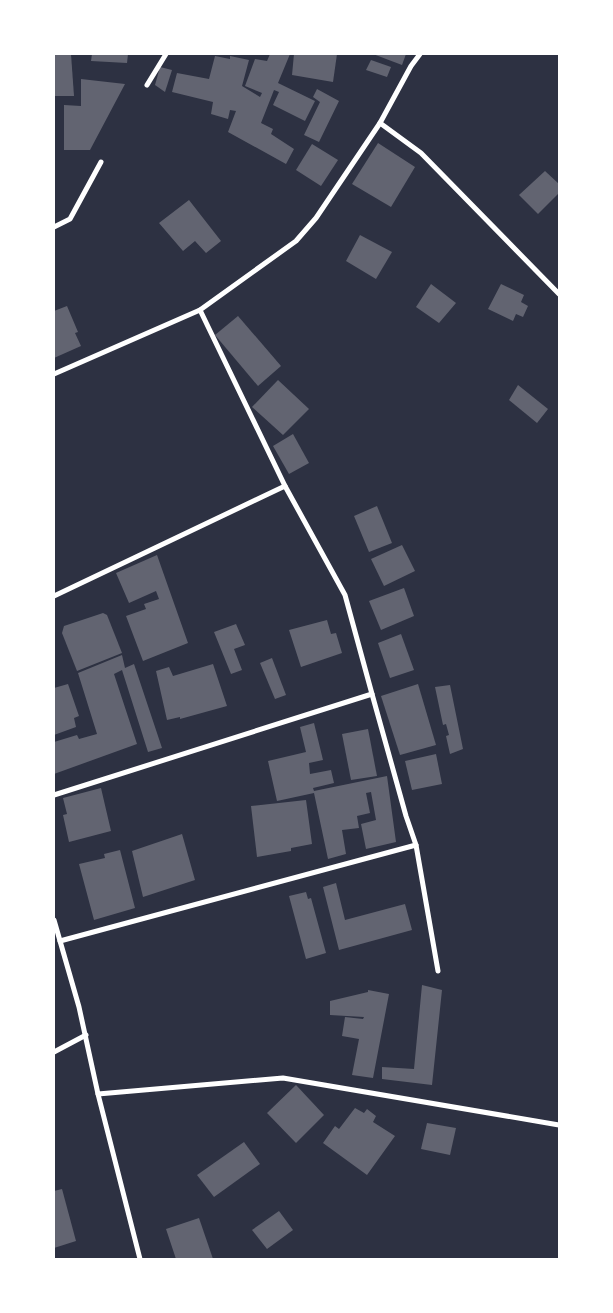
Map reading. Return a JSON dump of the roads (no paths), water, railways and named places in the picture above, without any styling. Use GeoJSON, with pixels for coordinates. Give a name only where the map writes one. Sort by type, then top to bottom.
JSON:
{"type":"FeatureCollection","features":[{"type":"Feature","properties":{"kind":"street"},"geometry":{"type":"LineString","coordinates":[[148,85],[166,54]]}},
{"type":"Feature","properties":{"kind":"street"},"geometry":{"type":"LineString","coordinates":[[54,374],[200,310],[296,241],[316,218],[380,122],[411,66],[420,54]]}},
{"type":"Feature","properties":{"kind":"street"},"geometry":{"type":"LineString","coordinates":[[380,122],[421,153],[559,294]]}},
{"type":"Feature","properties":{"kind":"street"},"geometry":{"type":"LineString","coordinates":[[54,227],[70,219],[101,162]]}},
{"type":"Feature","properties":{"kind":"street"},"geometry":{"type":"LineString","coordinates":[[200,310],[284,486],[345,595],[406,816],[416,845],[438,971]]}},
{"type":"Feature","properties":{"kind":"street"},"geometry":{"type":"LineString","coordinates":[[54,596],[284,486]]}},
{"type":"Feature","properties":{"kind":"street"},"geometry":{"type":"LineString","coordinates":[[54,795],[372,694]]}},
{"type":"Feature","properties":{"kind":"street"},"geometry":{"type":"LineString","coordinates":[[60,941],[416,845]]}},
{"type":"Feature","properties":{"kind":"street"},"geometry":{"type":"LineString","coordinates":[[54,920],[79,1007],[98,1094],[140,1259]]}},
{"type":"Feature","properties":{"kind":"street"},"geometry":{"type":"LineString","coordinates":[[54,1052],[86,1035]]}},
{"type":"Feature","properties":{"kind":"street"},"geometry":{"type":"LineString","coordinates":[[98,1094],[283,1078],[559,1125]]}}]}
